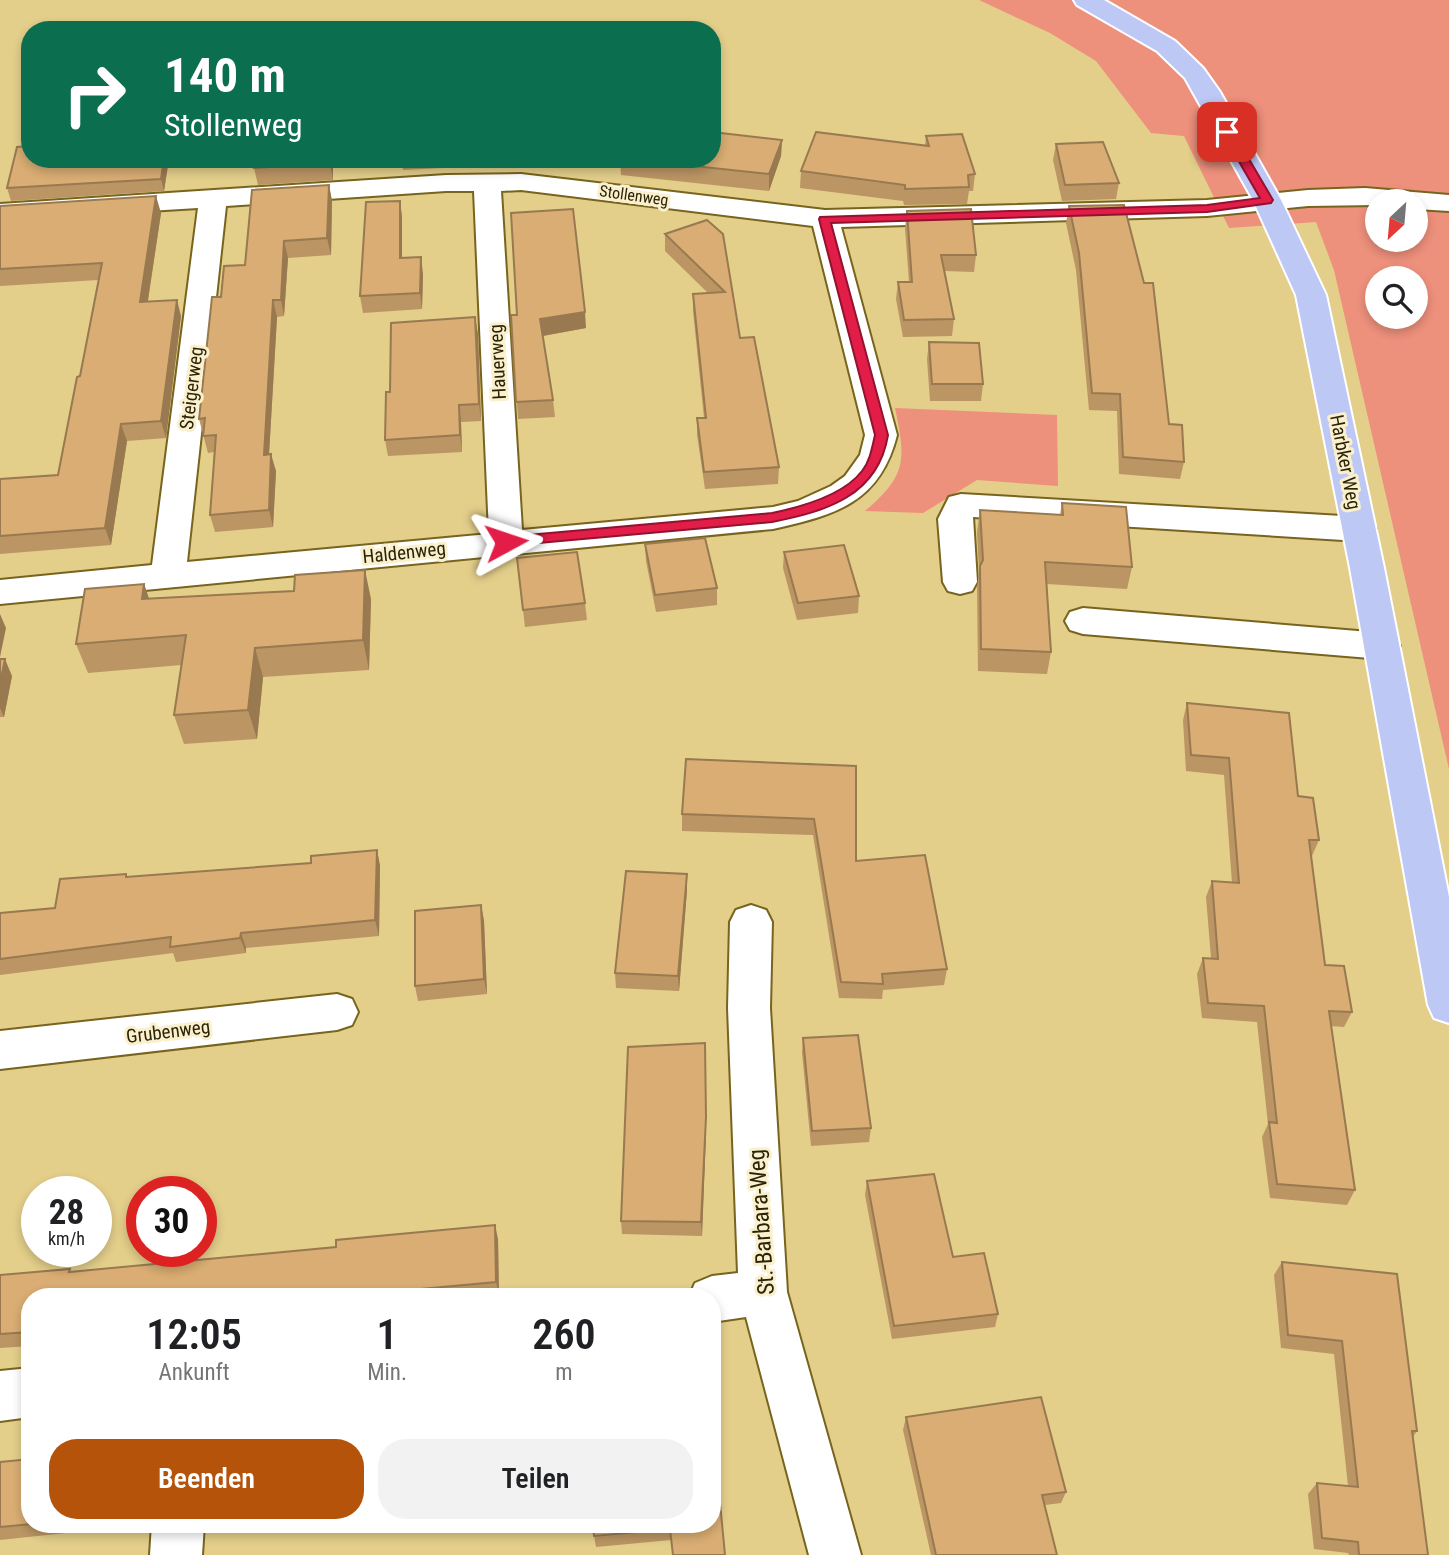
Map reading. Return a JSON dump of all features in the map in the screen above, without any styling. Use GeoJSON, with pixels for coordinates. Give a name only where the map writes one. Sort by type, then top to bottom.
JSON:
{"type":"FeatureCollection","features":[{"type":"Feature","properties":{"kind":"main road","name":"Harbker Weg"},"geometry":{"type":"LineString","coordinates":[[1086,0],[1166,46],[1208,92],[1227,132],[1267,200],[1311,295],[1382,646],[1449,1005]]}},
{"type":"Feature","properties":{"kind":"street","name":"Stollenweg"},"geometry":{"type":"LineString","coordinates":[[0,212],[487,182],[562,186],[825,219],[1207,208],[1308,198]]}},
{"type":"Feature","properties":{"kind":"street","name":"Hauerweg"},"geometry":{"type":"LineString","coordinates":[[487,182],[506,542]]}},
{"type":"Feature","properties":{"kind":"street"},"geometry":{"type":"LineString","coordinates":[[1308,198],[1365,197],[1449,202]]}},
{"type":"Feature","properties":{"kind":"street","name":"Steigerweg"},"geometry":{"type":"LineString","coordinates":[[168,578],[214,198]]}},
{"type":"Feature","properties":{"kind":"street"},"geometry":{"type":"LineString","coordinates":[[1308,198],[1365,210]]}},
{"type":"Feature","properties":{"kind":"street","name":"Haldenweg"},"geometry":{"type":"LineString","coordinates":[[0,592],[168,578],[772,517],[804,511],[832,499],[854,487],[869,473],[878,454],[881,435],[825,219]]}},
{"type":"Feature","properties":{"kind":"street"},"geometry":{"type":"LineString","coordinates":[[1428,225],[1449,229]]}},
{"type":"Feature","properties":{"kind":"street"},"geometry":{"type":"LineString","coordinates":[[960,582],[955,519],[961,505],[1359,529]]}},
{"type":"Feature","properties":{"kind":"street"},"geometry":{"type":"LineString","coordinates":[[1083,621],[1382,646]]}},
{"type":"Feature","properties":{"kind":"street","name":"St.-Barbara-Weg"},"geometry":{"type":"LineString","coordinates":[[751,922],[749,1008],[762,1292],[835,1555]]}},
{"type":"Feature","properties":{"kind":"street","name":"Grubenweg"},"geometry":{"type":"LineString","coordinates":[[0,1051],[337,1012]]}},
{"type":"Feature","properties":{"kind":"street"},"geometry":{"type":"LineString","coordinates":[[721,1299],[762,1292]]}},
{"type":"Feature","properties":{"kind":"street"},"geometry":{"type":"LineString","coordinates":[[0,1396],[21,1393]]}},
{"type":"Feature","properties":{"kind":"street"},"geometry":{"type":"LineString","coordinates":[[176,1555],[177,1533]]}},
{"type":"Feature","properties":{"kind":"shaded area"},"geometry":{"type":"Polygon","coordinates":[[[979,0],[1449,0],[1449,769],[1334,270],[1316,222],[1229,228],[1184,136],[1151,133],[1096,61],[1050,33],[979,0]]]}},
{"type":"Feature","properties":{"kind":"shaded area"},"geometry":{"type":"Polygon","coordinates":[[[895,408],[1057,415],[1058,486],[977,480],[923,513],[865,511],[889,487],[900,466],[901,441],[895,408]]]}},
{"type":"Feature","properties":{"kind":"building"},"geometry":{"type":"Polygon","coordinates":[[[816,132],[929,146],[926,136],[962,134],[975,174],[968,175],[969,187],[905,189],[905,185],[801,171],[816,132]]]}},
{"type":"Feature","properties":{"kind":"building"},"geometry":{"type":"Polygon","coordinates":[[[721,133],[782,140],[769,174],[713,168],[721,168],[721,133]]]}},
{"type":"Feature","properties":{"kind":"building"},"geometry":{"type":"Polygon","coordinates":[[[1103,142],[1119,183],[1065,185],[1056,144],[1103,142]]]}},
{"type":"Feature","properties":{"kind":"building"},"geometry":{"type":"Polygon","coordinates":[[[17,147],[21,147],[21,168],[163,168],[161,179],[7,188],[17,147]]]}},
{"type":"Feature","properties":{"kind":"building"},"geometry":{"type":"Polygon","coordinates":[[[329,185],[327,238],[284,241],[281,300],[273,300],[264,455],[271,454],[269,510],[210,515],[216,435],[203,436],[205,418],[199,419],[212,297],[221,297],[224,266],[245,265],[252,190],[329,185]]]}},
{"type":"Feature","properties":{"kind":"building"},"geometry":{"type":"Polygon","coordinates":[[[156,196],[140,302],[177,300],[161,421],[121,424],[105,528],[0,536],[0,479],[58,475],[102,263],[0,269],[0,206],[156,196]]]}},
{"type":"Feature","properties":{"kind":"building"},"geometry":{"type":"Polygon","coordinates":[[[400,201],[400,258],[421,257],[420,293],[360,296],[366,202],[400,201]]]}},
{"type":"Feature","properties":{"kind":"building"},"geometry":{"type":"Polygon","coordinates":[[[1124,205],[1144,283],[1153,283],[1169,424],[1182,425],[1184,462],[1123,457],[1120,394],[1092,393],[1079,253],[1069,206],[1124,205]]]}},
{"type":"Feature","properties":{"kind":"building"},"geometry":{"type":"Polygon","coordinates":[[[573,209],[585,312],[540,319],[553,400],[516,402],[511,315],[517,315],[511,213],[573,209]]]}},
{"type":"Feature","properties":{"kind":"building"},"geometry":{"type":"Polygon","coordinates":[[[971,209],[976,255],[941,255],[954,319],[904,320],[898,282],[912,282],[907,211],[971,209]]]}},
{"type":"Feature","properties":{"kind":"building"},"geometry":{"type":"Polygon","coordinates":[[[707,220],[723,234],[740,338],[754,337],[779,467],[704,472],[697,418],[706,418],[693,294],[725,292],[665,234],[707,220]]]}},
{"type":"Feature","properties":{"kind":"building"},"geometry":{"type":"Polygon","coordinates":[[[475,317],[479,404],[459,405],[460,435],[385,440],[386,392],[390,392],[391,323],[475,317]]]}},
{"type":"Feature","properties":{"kind":"building"},"geometry":{"type":"Polygon","coordinates":[[[929,342],[979,343],[983,384],[932,384],[929,342]]]}},
{"type":"Feature","properties":{"kind":"building"},"geometry":{"type":"Polygon","coordinates":[[[1062,503],[1126,507],[1132,567],[1045,562],[1051,652],[981,649],[980,566],[983,560],[980,510],[1063,515],[1062,503]]]}},
{"type":"Feature","properties":{"kind":"building"},"geometry":{"type":"Polygon","coordinates":[[[705,538],[717,588],[655,595],[645,544],[705,538]]]}},
{"type":"Feature","properties":{"kind":"building"},"geometry":{"type":"Polygon","coordinates":[[[844,545],[859,596],[798,603],[784,552],[844,545]]]}},
{"type":"Feature","properties":{"kind":"building"},"geometry":{"type":"Polygon","coordinates":[[[577,552],[585,603],[523,610],[517,558],[577,552]]]}},
{"type":"Feature","properties":{"kind":"building"},"geometry":{"type":"Polygon","coordinates":[[[365,570],[363,640],[255,648],[248,710],[174,715],[186,635],[76,644],[85,589],[144,584],[142,599],[294,591],[295,575],[365,570]]]}},
{"type":"Feature","properties":{"kind":"building"},"geometry":{"type":"Polygon","coordinates":[[[0,659],[5,659],[0,684],[0,659]]]}},
{"type":"Feature","properties":{"kind":"building"},"geometry":{"type":"Polygon","coordinates":[[[1187,703],[1289,713],[1298,796],[1313,798],[1319,840],[1309,840],[1325,965],[1344,966],[1352,1012],[1329,1011],[1355,1190],[1277,1184],[1269,1122],[1277,1123],[1264,1006],[1208,1003],[1203,958],[1218,959],[1212,881],[1239,883],[1229,758],[1191,755],[1187,703]]]}},
{"type":"Feature","properties":{"kind":"building"},"geometry":{"type":"Polygon","coordinates":[[[686,759],[856,766],[856,861],[925,855],[947,969],[882,974],[883,984],[841,982],[814,819],[682,814],[686,759]]]}},
{"type":"Feature","properties":{"kind":"building"},"geometry":{"type":"Polygon","coordinates":[[[377,850],[375,920],[241,933],[240,938],[170,947],[171,937],[0,959],[0,913],[55,908],[60,879],[126,874],[126,877],[311,863],[311,856],[377,850]]]}},
{"type":"Feature","properties":{"kind":"building"},"geometry":{"type":"Polygon","coordinates":[[[626,871],[687,874],[678,976],[615,973],[626,871]]]}},
{"type":"Feature","properties":{"kind":"building"},"geometry":{"type":"Polygon","coordinates":[[[481,905],[484,979],[415,986],[415,911],[481,905]]]}},
{"type":"Feature","properties":{"kind":"building"},"geometry":{"type":"Polygon","coordinates":[[[858,1035],[871,1128],[812,1131],[803,1038],[858,1035]]]}},
{"type":"Feature","properties":{"kind":"building"},"geometry":{"type":"Polygon","coordinates":[[[705,1043],[706,1117],[701,1222],[621,1221],[628,1047],[705,1043]]]}},
{"type":"Feature","properties":{"kind":"building"},"geometry":{"type":"Polygon","coordinates":[[[934,1174],[953,1257],[984,1253],[998,1314],[894,1326],[867,1181],[934,1174]]]}},
{"type":"Feature","properties":{"kind":"building"},"geometry":{"type":"Polygon","coordinates":[[[495,1225],[496,1282],[432,1288],[21,1288],[21,1333],[0,1334],[0,1275],[126,1267],[217,1267],[217,1258],[336,1247],[336,1240],[495,1225]]]}},
{"type":"Feature","properties":{"kind":"building"},"geometry":{"type":"Polygon","coordinates":[[[1282,1262],[1397,1274],[1417,1431],[1412,1431],[1428,1555],[1359,1555],[1358,1542],[1322,1538],[1317,1483],[1358,1487],[1342,1341],[1288,1335],[1282,1262]]]}},
{"type":"Feature","properties":{"kind":"building"},"geometry":{"type":"Polygon","coordinates":[[[1041,1397],[1066,1492],[1042,1495],[1057,1555],[936,1555],[906,1417],[1041,1397]]]}},
{"type":"Feature","properties":{"kind":"building"},"geometry":{"type":"Polygon","coordinates":[[[21,1460],[21,1525],[0,1527],[0,1462],[21,1460]]]}},
{"type":"Feature","properties":{"kind":"building"},"geometry":{"type":"Polygon","coordinates":[[[721,1513],[725,1555],[673,1555],[670,1533],[721,1533],[721,1513]]]}},
{"type":"Feature","properties":{"kind":"building"},"geometry":{"type":"Polygon","coordinates":[[[594,1533],[627,1533],[594,1536],[594,1533]]]}},
{"type":"Feature","properties":{"kind":"route"},"geometry":{"type":"LineString","coordinates":[[506,542],[772,517],[804,511],[854,487],[869,473],[878,454],[881,435],[825,219],[1207,208],[1267,200],[1227,132]]}}]}
